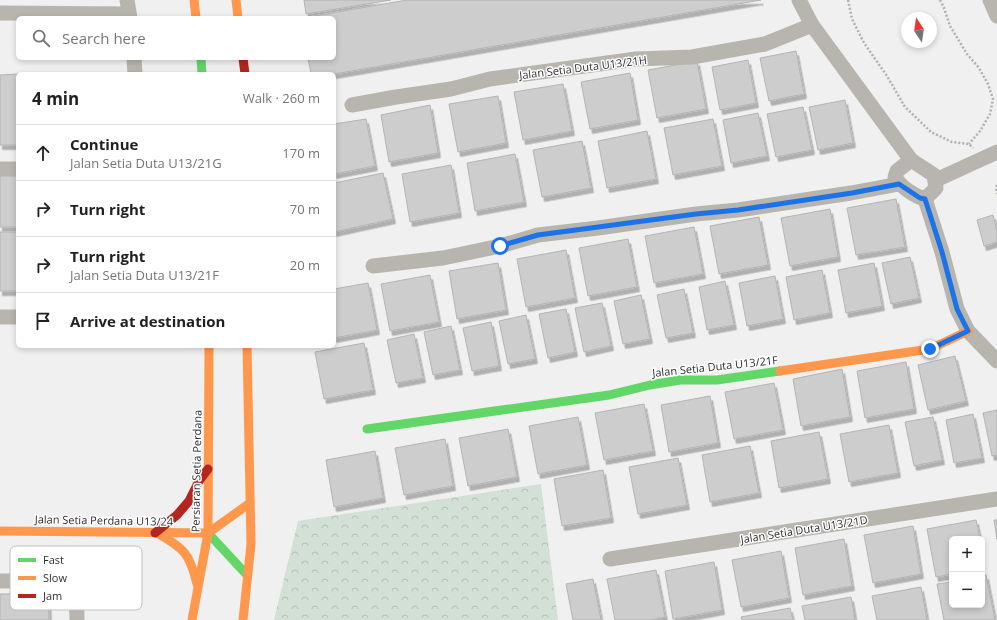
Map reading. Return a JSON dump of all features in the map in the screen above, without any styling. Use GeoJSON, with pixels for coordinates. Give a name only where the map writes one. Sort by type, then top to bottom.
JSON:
{"type":"FeatureCollection","features":[{"type":"Feature","properties":{"kind":"main road"},"geometry":{"type":"LineString","coordinates":[[194,0],[196,16]]}},
{"type":"Feature","properties":{"kind":"main road"},"geometry":{"type":"LineString","coordinates":[[236,0],[238,16]]}},
{"type":"Feature","properties":{"kind":"main road"},"geometry":{"type":"LineString","coordinates":[[201,60],[202,72]]}},
{"type":"Feature","properties":{"kind":"main road"},"geometry":{"type":"LineString","coordinates":[[243,60],[245,72]]}},
{"type":"Feature","properties":{"kind":"main road","name":"Jalan Setia Duta U13/21F"},"geometry":{"type":"LineString","coordinates":[[367,429],[609,395],[650,385],[680,380],[717,380],[930,349],[968,331]]}},
{"type":"Feature","properties":{"kind":"main road","name":"Persiaran Setia Perdana"},"geometry":{"type":"LineString","coordinates":[[192,620],[208,534],[209,348]]}},
{"type":"Feature","properties":{"kind":"main road"},"geometry":{"type":"LineString","coordinates":[[242,620],[251,544],[247,348]]}},
{"type":"Feature","properties":{"kind":"main road"},"geometry":{"type":"LineString","coordinates":[[198,590],[193,566],[186,552],[176,543],[155,533],[177,515],[189,501],[199,481],[208,469]]}},
{"type":"Feature","properties":{"kind":"main road"},"geometry":{"type":"LineString","coordinates":[[247,575],[208,534],[250,503]]}},
{"type":"Feature","properties":{"kind":"main road","name":"Jalan Setia Perdana U13/24"},"geometry":{"type":"LineString","coordinates":[[0,531],[208,534]]}},
{"type":"Feature","properties":{"kind":"street"},"geometry":{"type":"LineString","coordinates":[[799,0],[812,25],[912,160],[934,175],[936,180],[936,188],[925,199]]}},
{"type":"Feature","properties":{"kind":"street"},"geometry":{"type":"LineString","coordinates":[[990,0],[997,16]]}},
{"type":"Feature","properties":{"kind":"street"},"geometry":{"type":"LineString","coordinates":[[0,13],[129,11]]}},
{"type":"Feature","properties":{"kind":"street","name":"Jalan Setia Duta U13/21H"},"geometry":{"type":"LineString","coordinates":[[352,105],[452,89],[505,77],[636,59],[699,56],[765,44],[812,25]]}},
{"type":"Feature","properties":{"kind":"street"},"geometry":{"type":"LineString","coordinates":[[134,60],[135,72]]}},
{"type":"Feature","properties":{"kind":"street"},"geometry":{"type":"LineString","coordinates":[[936,180],[997,152]]}},
{"type":"Feature","properties":{"kind":"street"},"geometry":{"type":"LineString","coordinates":[[912,160],[897,171],[895,177],[899,184],[920,198],[925,199]]}},
{"type":"Feature","properties":{"kind":"street"},"geometry":{"type":"LineString","coordinates":[[0,169],[16,168]]}},
{"type":"Feature","properties":{"kind":"street"},"geometry":{"type":"LineString","coordinates":[[373,266],[443,258],[500,246],[538,235],[696,214],[738,210],[852,193],[899,184]]}},
{"type":"Feature","properties":{"kind":"street"},"geometry":{"type":"LineString","coordinates":[[925,199],[942,252],[957,309],[968,331],[997,361]]}},
{"type":"Feature","properties":{"kind":"street"},"geometry":{"type":"LineString","coordinates":[[0,317],[16,317]]}},
{"type":"Feature","properties":{"kind":"street","name":"Jalan Setia Duta U13/21D"},"geometry":{"type":"LineString","coordinates":[[610,559],[997,499]]}},
{"type":"Feature","properties":{"kind":"path"},"geometry":{"type":"LineString","coordinates":[[848,0],[852,19],[864,43],[887,76],[905,107],[931,132],[952,142],[969,144],[982,159]]}},
{"type":"Feature","properties":{"kind":"path"},"geometry":{"type":"LineString","coordinates":[[940,0],[950,26],[988,84],[993,99],[990,114],[980,131],[969,144]]}},
{"type":"Feature","properties":{"kind":"path"},"geometry":{"type":"LineString","coordinates":[[997,185],[997,194]]}},
{"type":"Feature","properties":{"kind":"green space"},"geometry":{"type":"Polygon","coordinates":[[[541,484],[558,620],[274,620],[298,521],[541,484]]]}},
{"type":"Feature","properties":{"kind":"building"},"geometry":{"type":"Polygon","coordinates":[[[304,0],[391,0],[306,14],[304,0]]]}},
{"type":"Feature","properties":{"kind":"building"},"geometry":{"type":"Polygon","coordinates":[[[407,0],[761,0],[336,74],[336,72],[311,72],[308,60],[336,60],[336,16],[315,16],[407,0]]]}},
{"type":"Feature","properties":{"kind":"building"},"geometry":{"type":"Polygon","coordinates":[[[796,51],[804,94],[769,101],[760,58],[796,51]]]}},
{"type":"Feature","properties":{"kind":"building"},"geometry":{"type":"Polygon","coordinates":[[[748,60],[756,103],[720,110],[712,67],[748,60]]]}},
{"type":"Feature","properties":{"kind":"building"},"geometry":{"type":"Polygon","coordinates":[[[697,61],[706,109],[657,118],[648,70],[697,61]]]}},
{"type":"Feature","properties":{"kind":"building"},"geometry":{"type":"Polygon","coordinates":[[[630,73],[638,120],[590,129],[581,82],[630,73]]]}},
{"type":"Feature","properties":{"kind":"building"},"geometry":{"type":"Polygon","coordinates":[[[16,74],[16,145],[0,145],[0,75],[16,74]]]}},
{"type":"Feature","properties":{"kind":"building"},"geometry":{"type":"Polygon","coordinates":[[[563,84],[572,131],[523,140],[514,92],[563,84]]]}},
{"type":"Feature","properties":{"kind":"building"},"geometry":{"type":"Polygon","coordinates":[[[498,96],[506,143],[458,152],[449,104],[498,96]]]}},
{"type":"Feature","properties":{"kind":"building"},"geometry":{"type":"Polygon","coordinates":[[[845,100],[853,143],[818,150],[809,107],[845,100]]]}},
{"type":"Feature","properties":{"kind":"building"},"geometry":{"type":"Polygon","coordinates":[[[430,105],[438,153],[389,162],[381,115],[430,105]]]}},
{"type":"Feature","properties":{"kind":"building"},"geometry":{"type":"Polygon","coordinates":[[[803,107],[812,150],[776,157],[767,114],[803,107]]]}},
{"type":"Feature","properties":{"kind":"building"},"geometry":{"type":"Polygon","coordinates":[[[758,113],[767,156],[731,163],[723,120],[758,113]]]}},
{"type":"Feature","properties":{"kind":"building"},"geometry":{"type":"Polygon","coordinates":[[[366,119],[375,166],[336,174],[336,124],[366,119]]]}},
{"type":"Feature","properties":{"kind":"building"},"geometry":{"type":"Polygon","coordinates":[[[713,119],[722,166],[673,175],[664,128],[713,119]]]}},
{"type":"Feature","properties":{"kind":"building"},"geometry":{"type":"Polygon","coordinates":[[[647,131],[656,179],[607,188],[598,141],[647,131]]]}},
{"type":"Feature","properties":{"kind":"building"},"geometry":{"type":"Polygon","coordinates":[[[582,141],[591,188],[542,197],[533,150],[582,141]]]}},
{"type":"Feature","properties":{"kind":"building"},"geometry":{"type":"Polygon","coordinates":[[[515,154],[524,202],[475,211],[467,163],[515,154]]]}},
{"type":"Feature","properties":{"kind":"building"},"geometry":{"type":"Polygon","coordinates":[[[451,165],[459,213],[410,222],[402,174],[451,165]]]}},
{"type":"Feature","properties":{"kind":"building"},"geometry":{"type":"Polygon","coordinates":[[[383,173],[393,219],[336,232],[336,183],[383,173]]]}},
{"type":"Feature","properties":{"kind":"building"},"geometry":{"type":"Polygon","coordinates":[[[0,175],[16,175],[16,227],[0,227],[0,175]]]}},
{"type":"Feature","properties":{"kind":"building"},"geometry":{"type":"Polygon","coordinates":[[[896,199],[905,247],[856,255],[847,208],[896,199]]]}},
{"type":"Feature","properties":{"kind":"building"},"geometry":{"type":"Polygon","coordinates":[[[830,209],[838,257],[790,266],[781,218],[830,209]]]}},
{"type":"Feature","properties":{"kind":"building"},"geometry":{"type":"Polygon","coordinates":[[[993,215],[997,231],[997,242],[984,246],[977,220],[993,215]]]}},
{"type":"Feature","properties":{"kind":"building"},"geometry":{"type":"Polygon","coordinates":[[[759,217],[768,265],[719,274],[710,226],[759,217]]]}},
{"type":"Feature","properties":{"kind":"building"},"geometry":{"type":"Polygon","coordinates":[[[694,227],[703,274],[654,283],[645,236],[694,227]]]}},
{"type":"Feature","properties":{"kind":"building"},"geometry":{"type":"Polygon","coordinates":[[[0,232],[16,232],[16,291],[0,291],[0,232]]]}},
{"type":"Feature","properties":{"kind":"building"},"geometry":{"type":"Polygon","coordinates":[[[628,239],[637,287],[588,296],[579,248],[628,239]]]}},
{"type":"Feature","properties":{"kind":"building"},"geometry":{"type":"Polygon","coordinates":[[[566,250],[575,298],[526,307],[517,259],[566,250]]]}},
{"type":"Feature","properties":{"kind":"building"},"geometry":{"type":"Polygon","coordinates":[[[910,257],[919,298],[891,304],[882,263],[910,257]]]}},
{"type":"Feature","properties":{"kind":"building"},"geometry":{"type":"Polygon","coordinates":[[[498,263],[506,310],[457,319],[449,271],[498,263]]]}},
{"type":"Feature","properties":{"kind":"building"},"geometry":{"type":"Polygon","coordinates":[[[874,263],[882,306],[846,313],[838,270],[874,263]]]}},
{"type":"Feature","properties":{"kind":"building"},"geometry":{"type":"Polygon","coordinates":[[[822,270],[830,313],[794,320],[786,277],[822,270]]]}},
{"type":"Feature","properties":{"kind":"building"},"geometry":{"type":"Polygon","coordinates":[[[430,275],[439,322],[390,331],[381,284],[430,275]]]}},
{"type":"Feature","properties":{"kind":"building"},"geometry":{"type":"Polygon","coordinates":[[[775,276],[783,319],[747,326],[739,283],[775,276]]]}},
{"type":"Feature","properties":{"kind":"building"},"geometry":{"type":"Polygon","coordinates":[[[725,281],[734,325],[707,330],[699,287],[725,281]]]}},
{"type":"Feature","properties":{"kind":"building"},"geometry":{"type":"Polygon","coordinates":[[[368,283],[377,330],[336,338],[336,289],[368,283]]]}},
{"type":"Feature","properties":{"kind":"building"},"geometry":{"type":"Polygon","coordinates":[[[684,289],[693,333],[666,338],[657,295],[684,289]]]}},
{"type":"Feature","properties":{"kind":"building"},"geometry":{"type":"Polygon","coordinates":[[[641,295],[650,339],[623,344],[614,301],[641,295]]]}},
{"type":"Feature","properties":{"kind":"building"},"geometry":{"type":"Polygon","coordinates":[[[602,303],[611,346],[584,352],[575,308],[602,303]]]}},
{"type":"Feature","properties":{"kind":"building"},"geometry":{"type":"Polygon","coordinates":[[[566,309],[575,352],[548,358],[539,314],[566,309]]]}},
{"type":"Feature","properties":{"kind":"building"},"geometry":{"type":"Polygon","coordinates":[[[526,315],[535,359],[508,364],[499,321],[526,315]]]}},
{"type":"Feature","properties":{"kind":"building"},"geometry":{"type":"Polygon","coordinates":[[[491,322],[499,366],[472,371],[463,328],[491,322]]]}},
{"type":"Feature","properties":{"kind":"building"},"geometry":{"type":"Polygon","coordinates":[[[451,326],[460,370],[433,375],[424,332],[451,326]]]}},
{"type":"Feature","properties":{"kind":"building"},"geometry":{"type":"Polygon","coordinates":[[[414,334],[423,378],[396,383],[387,340],[414,334]]]}},
{"type":"Feature","properties":{"kind":"building"},"geometry":{"type":"Polygon","coordinates":[[[364,343],[373,390],[324,399],[315,352],[364,343]]]}},
{"type":"Feature","properties":{"kind":"building"},"geometry":{"type":"Polygon","coordinates":[[[955,356],[966,401],[928,410],[918,365],[955,356]]]}},
{"type":"Feature","properties":{"kind":"building"},"geometry":{"type":"Polygon","coordinates":[[[906,362],[914,409],[865,418],[857,371],[906,362]]]}},
{"type":"Feature","properties":{"kind":"building"},"geometry":{"type":"Polygon","coordinates":[[[842,369],[850,417],[801,426],[793,379],[842,369]]]}},
{"type":"Feature","properties":{"kind":"building"},"geometry":{"type":"Polygon","coordinates":[[[774,383],[783,430],[734,439],[725,392],[774,383]]]}},
{"type":"Feature","properties":{"kind":"building"},"geometry":{"type":"Polygon","coordinates":[[[710,396],[718,443],[669,452],[661,405],[710,396]]]}},
{"type":"Feature","properties":{"kind":"building"},"geometry":{"type":"Polygon","coordinates":[[[644,404],[653,451],[604,460],[595,413],[644,404]]]}},
{"type":"Feature","properties":{"kind":"building"},"geometry":{"type":"Polygon","coordinates":[[[997,410],[997,455],[992,456],[983,413],[997,410]]]}},
{"type":"Feature","properties":{"kind":"building"},"geometry":{"type":"Polygon","coordinates":[[[973,414],[982,458],[954,463],[946,420],[973,414]]]}},
{"type":"Feature","properties":{"kind":"building"},"geometry":{"type":"Polygon","coordinates":[[[578,417],[587,465],[538,474],[529,426],[578,417]]]}},
{"type":"Feature","properties":{"kind":"building"},"geometry":{"type":"Polygon","coordinates":[[[933,417],[942,460],[914,466],[905,422],[933,417]]]}},
{"type":"Feature","properties":{"kind":"building"},"geometry":{"type":"Polygon","coordinates":[[[889,425],[898,473],[849,482],[840,434],[889,425]]]}},
{"type":"Feature","properties":{"kind":"building"},"geometry":{"type":"Polygon","coordinates":[[[508,429],[517,477],[468,486],[459,438],[508,429]]]}},
{"type":"Feature","properties":{"kind":"building"},"geometry":{"type":"Polygon","coordinates":[[[819,432],[828,479],[779,488],[771,441],[819,432]]]}},
{"type":"Feature","properties":{"kind":"building"},"geometry":{"type":"Polygon","coordinates":[[[445,439],[453,486],[404,495],[395,448],[445,439]]]}},
{"type":"Feature","properties":{"kind":"building"},"geometry":{"type":"Polygon","coordinates":[[[750,446],[759,493],[710,502],[702,455],[750,446]]]}},
{"type":"Feature","properties":{"kind":"building"},"geometry":{"type":"Polygon","coordinates":[[[375,451],[383,498],[334,507],[326,460],[375,451]]]}},
{"type":"Feature","properties":{"kind":"building"},"geometry":{"type":"Polygon","coordinates":[[[678,458],[687,505],[638,514],[629,467],[678,458]]]}},
{"type":"Feature","properties":{"kind":"building"},"geometry":{"type":"Polygon","coordinates":[[[603,470],[611,518],[562,526],[554,479],[603,470]]]}},
{"type":"Feature","properties":{"kind":"building"},"geometry":{"type":"Polygon","coordinates":[[[976,520],[979,536],[949,536],[949,575],[936,577],[927,529],[976,520]]]}},
{"type":"Feature","properties":{"kind":"building"},"geometry":{"type":"Polygon","coordinates":[[[994,520],[997,520],[997,539],[994,520]]]}},
{"type":"Feature","properties":{"kind":"building"},"geometry":{"type":"Polygon","coordinates":[[[913,526],[921,574],[873,583],[864,535],[913,526]]]}},
{"type":"Feature","properties":{"kind":"building"},"geometry":{"type":"Polygon","coordinates":[[[844,539],[852,586],[803,595],[795,548],[844,539]]]}},
{"type":"Feature","properties":{"kind":"building"},"geometry":{"type":"Polygon","coordinates":[[[781,551],[789,598],[741,607],[732,560],[781,551]]]}},
{"type":"Feature","properties":{"kind":"building"},"geometry":{"type":"Polygon","coordinates":[[[714,562],[722,610],[673,619],[665,571],[714,562]]]}},
{"type":"Feature","properties":{"kind":"building"},"geometry":{"type":"Polygon","coordinates":[[[656,570],[665,617],[650,620],[615,620],[607,579],[656,570]]]}},
{"type":"Feature","properties":{"kind":"building"},"geometry":{"type":"Polygon","coordinates":[[[985,575],[995,620],[944,620],[937,584],[949,582],[949,608],[985,608],[985,575]]]}},
{"type":"Feature","properties":{"kind":"building"},"geometry":{"type":"Polygon","coordinates":[[[593,579],[601,620],[573,620],[566,584],[593,579]]]}},
{"type":"Feature","properties":{"kind":"building"},"geometry":{"type":"Polygon","coordinates":[[[921,587],[927,620],[877,620],[872,596],[921,587]]]}},
{"type":"Feature","properties":{"kind":"building"},"geometry":{"type":"Polygon","coordinates":[[[0,594],[10,594],[10,610],[49,610],[49,620],[0,620],[0,594]]]}},
{"type":"Feature","properties":{"kind":"building"},"geometry":{"type":"Polygon","coordinates":[[[851,597],[855,620],[805,620],[802,606],[851,597]]]}},
{"type":"Feature","properties":{"kind":"building"},"geometry":{"type":"Polygon","coordinates":[[[790,608],[793,620],[742,620],[741,617],[790,608]]]}},
{"type":"Feature","properties":{"kind":"traffic: fast"},"geometry":{"type":"LineString","coordinates":[[201,60],[202,72]]}},
{"type":"Feature","properties":{"kind":"traffic: fast"},"geometry":{"type":"LineString","coordinates":[[367,429],[609,395],[650,385],[680,380],[717,380],[780,371]]}},
{"type":"Feature","properties":{"kind":"traffic: fast"},"geometry":{"type":"LineString","coordinates":[[208,533],[247,575]]}},
{"type":"Feature","properties":{"kind":"traffic: slow"},"geometry":{"type":"LineString","coordinates":[[194,0],[196,16]]}},
{"type":"Feature","properties":{"kind":"traffic: slow"},"geometry":{"type":"LineString","coordinates":[[236,0],[238,16]]}},
{"type":"Feature","properties":{"kind":"traffic: slow"},"geometry":{"type":"LineString","coordinates":[[780,371],[930,349],[968,331]]}},
{"type":"Feature","properties":{"kind":"traffic: slow"},"geometry":{"type":"LineString","coordinates":[[192,620],[208,533],[209,348]]}},
{"type":"Feature","properties":{"kind":"traffic: slow"},"geometry":{"type":"LineString","coordinates":[[243,620],[251,544],[247,348]]}},
{"type":"Feature","properties":{"kind":"traffic: slow"},"geometry":{"type":"LineString","coordinates":[[208,533],[250,503]]}},
{"type":"Feature","properties":{"kind":"traffic: slow"},"geometry":{"type":"LineString","coordinates":[[0,531],[208,533]]}},
{"type":"Feature","properties":{"kind":"traffic: slow"},"geometry":{"type":"LineString","coordinates":[[157,533],[174,543],[184,553],[192,565],[197,584]]}},
{"type":"Feature","properties":{"kind":"traffic: jam"},"geometry":{"type":"LineString","coordinates":[[243,60],[245,72]]}},
{"type":"Feature","properties":{"kind":"traffic: jam"},"geometry":{"type":"LineString","coordinates":[[155,533],[177,515],[189,501],[199,481],[208,469]]}},
{"type":"Feature","properties":{"kind":"route"},"geometry":{"type":"LineString","coordinates":[[500,246],[538,235],[696,214],[738,210],[852,193],[899,184],[920,198],[925,199],[942,252],[957,309],[968,331],[930,349]]}}]}
